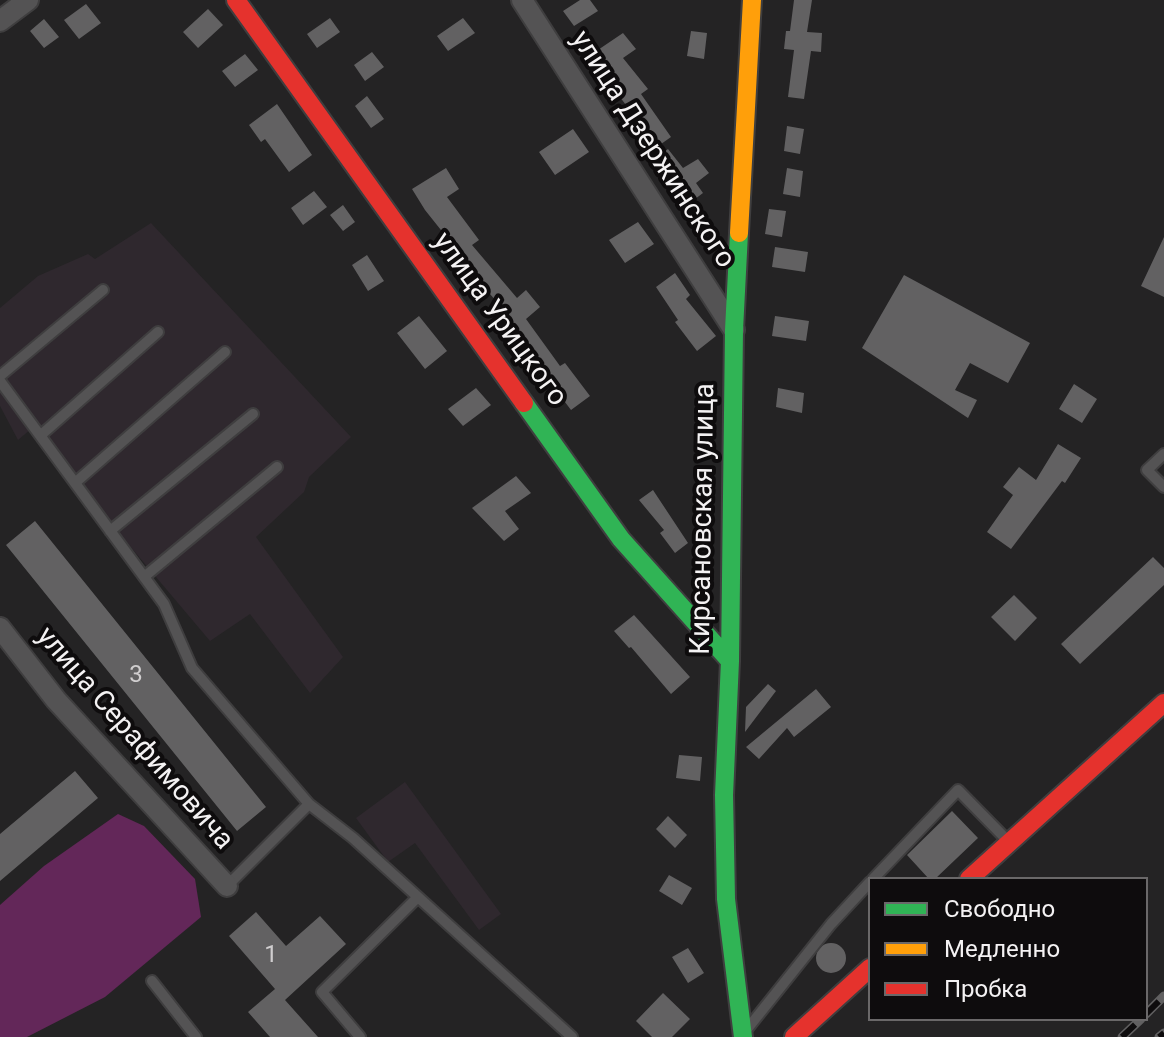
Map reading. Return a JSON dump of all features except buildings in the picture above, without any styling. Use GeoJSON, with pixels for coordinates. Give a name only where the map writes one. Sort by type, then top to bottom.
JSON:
{"type":"FeatureCollection","features":[{"type":"Feature","properties":{"kind":"street"},"geometry":{"type":"LineString","coordinates":[[0,21],[28,0]]}},
{"type":"Feature","properties":{"kind":"street","name":"улица Урицкого"},"geometry":{"type":"LineString","coordinates":[[236,0],[621,539],[730,661]]}},
{"type":"Feature","properties":{"kind":"street","name":"улица Дзержинского"},"geometry":{"type":"LineString","coordinates":[[522,0],[734,330]]}},
{"type":"Feature","properties":{"kind":"street","name":"Кирсановская улица"},"geometry":{"type":"LineString","coordinates":[[744,1035],[726,899],[724,795],[730,661],[734,330],[752,0]]}},
{"type":"Feature","properties":{"kind":"street","name":"улица Серафимовича"},"geometry":{"type":"LineString","coordinates":[[0,628],[56,700],[227,886]]}},
{"type":"Feature","properties":{"kind":"street"},"geometry":{"type":"LineString","coordinates":[[971,877],[1164,703]]}},
{"type":"Feature","properties":{"kind":"street"},"geometry":{"type":"LineString","coordinates":[[794,1037],[868,970]]}},
{"type":"Feature","properties":{"kind":"lane"},"geometry":{"type":"LineString","coordinates":[[103,290],[0,378],[164,604],[192,668],[309,804],[353,838],[572,1037]]}},
{"type":"Feature","properties":{"kind":"lane"},"geometry":{"type":"LineString","coordinates":[[41,435],[158,332]]}},
{"type":"Feature","properties":{"kind":"lane"},"geometry":{"type":"LineString","coordinates":[[76,482],[225,352]]}},
{"type":"Feature","properties":{"kind":"lane"},"geometry":{"type":"LineString","coordinates":[[110,531],[253,414]]}},
{"type":"Feature","properties":{"kind":"lane"},"geometry":{"type":"LineString","coordinates":[[1164,454],[1147,470],[1164,487]]}},
{"type":"Feature","properties":{"kind":"lane"},"geometry":{"type":"LineString","coordinates":[[144,577],[277,467]]}},
{"type":"Feature","properties":{"kind":"lane"},"geometry":{"type":"LineString","coordinates":[[876,877],[958,790],[1009,842]]}},
{"type":"Feature","properties":{"kind":"lane"},"geometry":{"type":"LineString","coordinates":[[227,886],[309,804]]}},
{"type":"Feature","properties":{"kind":"lane"},"geometry":{"type":"LineString","coordinates":[[744,1035],[831,924],[868,885]]}},
{"type":"Feature","properties":{"kind":"lane"},"geometry":{"type":"LineString","coordinates":[[360,1037],[322,992],[418,897]]}},
{"type":"Feature","properties":{"kind":"lane"},"geometry":{"type":"LineString","coordinates":[[152,981],[196,1037]]}},
{"type":"Feature","properties":{"kind":"shaded area"},"geometry":{"type":"Polygon","coordinates":[[[151,223],[351,437],[309,477],[304,492],[256,537],[343,657],[310,693],[250,614],[210,641],[31,429],[18,440],[0,406],[0,308],[38,276],[88,254],[95,259],[151,223]]]}},
{"type":"Feature","properties":{"kind":"shaded area"},"geometry":{"type":"Polygon","coordinates":[[[405,782],[501,914],[479,930],[415,843],[388,862],[356,818],[405,782]]]}},
{"type":"Feature","properties":{"kind":"shaded area"},"geometry":{"type":"Polygon","coordinates":[[[118,814],[144,826],[195,879],[201,917],[105,997],[27,1037],[0,1037],[0,905],[44,866],[118,814]]]}},
{"type":"Feature","properties":{"kind":"railway"},"geometry":{"type":"LineString","coordinates":[[1148,1012],[1164,996]]}},
{"type":"Feature","properties":{"kind":"railway"},"geometry":{"type":"LineString","coordinates":[[1122,1037],[1139,1021]]}},
{"type":"Feature","properties":{"kind":"railway"},"geometry":{"type":"LineString","coordinates":[[1159,1037],[1164,1033]]}},
{"type":"Feature","properties":{"kind":"traffic: fast"},"geometry":{"type":"LineString","coordinates":[[739,233],[734,330],[730,661],[724,795],[726,899],[743,1037]]}},
{"type":"Feature","properties":{"kind":"traffic: fast"},"geometry":{"type":"LineString","coordinates":[[524,403],[621,539],[730,661]]}},
{"type":"Feature","properties":{"kind":"traffic: slow"},"geometry":{"type":"LineString","coordinates":[[739,233],[752,0]]}},
{"type":"Feature","properties":{"kind":"traffic: jam"},"geometry":{"type":"LineString","coordinates":[[236,0],[524,403]]}},
{"type":"Feature","properties":{"kind":"traffic: jam"},"geometry":{"type":"LineString","coordinates":[[971,877],[1164,703]]}},
{"type":"Feature","properties":{"kind":"traffic: jam"},"geometry":{"type":"LineString","coordinates":[[794,1037],[868,970]]}}]}
